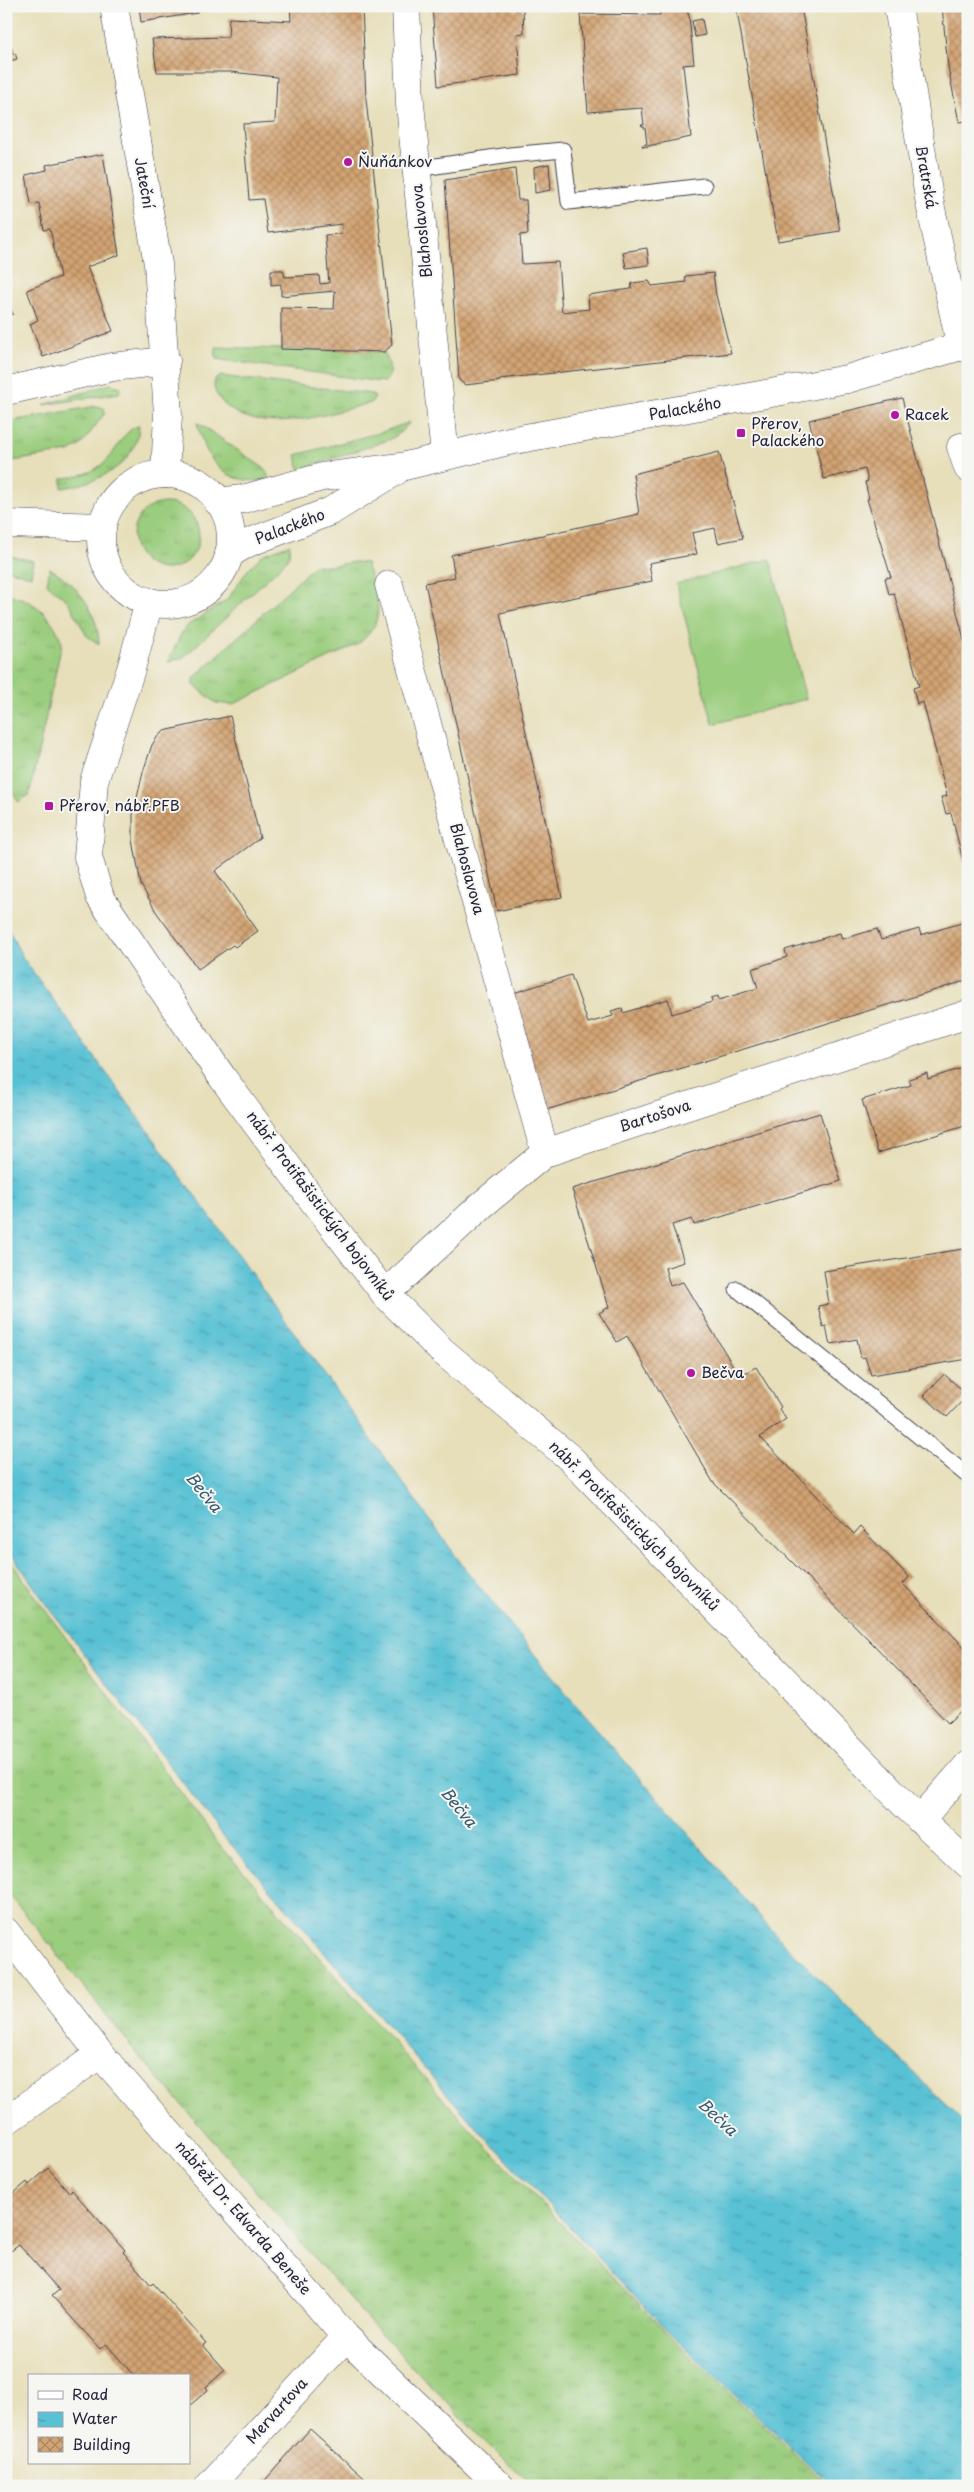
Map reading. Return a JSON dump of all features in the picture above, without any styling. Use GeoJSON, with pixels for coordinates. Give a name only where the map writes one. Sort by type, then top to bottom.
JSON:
{"type":"FeatureCollection","features":[{"type":"Feature","properties":{"kind":"street","name":"Jateční"},"geometry":{"type":"LineString","coordinates":[[114,6],[158,264],[166,361],[168,415],[165,474]]}},
{"type":"Feature","properties":{"kind":"street","name":"Blahoslavova"},"geometry":{"type":"LineString","coordinates":[[406,6],[410,104],[445,456]]}},
{"type":"Feature","properties":{"kind":"street","name":"Bratrská"},"geometry":{"type":"LineString","coordinates":[[898,6],[928,194],[964,346]]}},
{"type":"Feature","properties":{"kind":"street","name":"Palackého"},"geometry":{"type":"LineString","coordinates":[[218,502],[243,499],[322,477],[401,467],[509,441],[847,379],[964,346]]}},
{"type":"Feature","properties":{"kind":"street"},"geometry":{"type":"LineString","coordinates":[[6,391],[112,367],[166,361]]}},
{"type":"Feature","properties":{"kind":"street","name":"Palackého"},"geometry":{"type":"LineString","coordinates":[[230,554],[248,543],[340,506],[401,467]]}},
{"type":"Feature","properties":{"kind":"street"},"geometry":{"type":"LineString","coordinates":[[165,474],[196,482],[205,487],[218,502],[229,523],[230,554],[223,570],[215,581],[196,596],[173,604],[149,602],[129,593],[114,578],[103,559],[100,538],[102,527],[112,504],[119,494],[140,479],[165,474]]}},
{"type":"Feature","properties":{"kind":"street"},"geometry":{"type":"LineString","coordinates":[[6,524],[102,527]]}},
{"type":"Feature","properties":{"kind":"street","name":"Blahoslavova"},"geometry":{"type":"LineString","coordinates":[[389,585],[545,1153]]}},
{"type":"Feature","properties":{"kind":"street","name":"nábř. Protifašistických bojovníků"},"geometry":{"type":"LineString","coordinates":[[149,602],[131,669],[94,781],[88,837],[88,857],[92,876],[100,897],[222,1077],[311,1198],[385,1294],[441,1350],[571,1459],[920,1820],[968,1864]]}},
{"type":"Feature","properties":{"kind":"street","name":"Bartošova"},"geometry":{"type":"LineString","coordinates":[[385,1294],[483,1204],[545,1153],[968,1014]]}},
{"type":"Feature","properties":{"kind":"street"},"geometry":{"type":"LineString","coordinates":[[920,1820],[968,1765]]}},
{"type":"Feature","properties":{"kind":"street","name":"nábřeží Dr. Edvarda Beneše"},"geometry":{"type":"LineString","coordinates":[[6,1932],[100,2054],[346,2337],[500,2486]]}},
{"type":"Feature","properties":{"kind":"street"},"geometry":{"type":"LineString","coordinates":[[6,2121],[100,2054]]}},
{"type":"Feature","properties":{"kind":"street","name":"Mervartova"},"geometry":{"type":"LineString","coordinates":[[209,2486],[346,2337]]}},
{"type":"Feature","properties":{"kind":"lane"},"geometry":{"type":"LineString","coordinates":[[416,169],[510,154],[563,150],[569,202],[704,186]]}},
{"type":"Feature","properties":{"kind":"lane"},"geometry":{"type":"LineString","coordinates":[[737,1289],[968,1476]]}},
{"type":"Feature","properties":{"kind":"green space"},"geometry":{"type":"Polygon","coordinates":[[[216,347],[384,352],[389,363],[389,375],[385,382],[374,381],[216,359],[216,347]]]}},
{"type":"Feature","properties":{"kind":"green space"},"geometry":{"type":"Polygon","coordinates":[[[220,376],[372,394],[375,398],[371,403],[315,417],[276,422],[257,420],[240,414],[224,404],[214,387],[215,380],[220,376]]]}},
{"type":"Feature","properties":{"kind":"green space"},"geometry":{"type":"Polygon","coordinates":[[[110,384],[121,387],[119,393],[44,405],[110,384]]]}},
{"type":"Feature","properties":{"kind":"green space"},"geometry":{"type":"Polygon","coordinates":[[[97,406],[104,408],[105,413],[81,445],[69,452],[6,462],[6,422],[97,406]]]}},
{"type":"Feature","properties":{"kind":"green space"},"geometry":{"type":"Polygon","coordinates":[[[197,422],[265,469],[270,480],[254,481],[241,479],[229,475],[220,469],[206,449],[197,422]]]}},
{"type":"Feature","properties":{"kind":"green space"},"geometry":{"type":"Polygon","coordinates":[[[410,422],[400,433],[391,439],[300,470],[296,455],[382,432],[410,422]]]}},
{"type":"Feature","properties":{"kind":"green space"},"geometry":{"type":"Polygon","coordinates":[[[139,426],[137,440],[123,462],[101,477],[75,486],[62,488],[62,478],[85,474],[100,466],[109,458],[129,431],[139,426]]]}},
{"type":"Feature","properties":{"kind":"green space"},"geometry":{"type":"Polygon","coordinates":[[[166,503],[178,506],[189,513],[196,524],[199,536],[196,548],[189,559],[178,566],[166,569],[154,566],[143,559],[136,548],[133,536],[136,524],[143,513],[154,506],[166,503]]]}},
{"type":"Feature","properties":{"kind":"green space"},"geometry":{"type":"Polygon","coordinates":[[[290,544],[289,556],[284,563],[184,657],[168,662],[181,634],[188,625],[227,600],[249,568],[262,555],[290,544]]]}},
{"type":"Feature","properties":{"kind":"green space"},"geometry":{"type":"Polygon","coordinates":[[[6,555],[33,561],[31,576],[6,569],[6,555]]]}},
{"type":"Feature","properties":{"kind":"green space"},"geometry":{"type":"Polygon","coordinates":[[[770,559],[806,699],[713,724],[676,584],[770,559]]]}},
{"type":"Feature","properties":{"kind":"green space"},"geometry":{"type":"Polygon","coordinates":[[[354,562],[366,563],[378,607],[374,626],[358,644],[232,705],[216,703],[194,685],[194,679],[197,675],[315,565],[329,566],[354,562]]]}},
{"type":"Feature","properties":{"kind":"green space"},"geometry":{"type":"Polygon","coordinates":[[[50,568],[78,591],[85,600],[95,620],[99,644],[87,636],[68,601],[47,584],[50,568]]]}},
{"type":"Feature","properties":{"kind":"green space"},"geometry":{"type":"Polygon","coordinates":[[[6,594],[25,600],[41,610],[48,617],[62,643],[29,795],[18,802],[6,779],[6,594]]]}},
{"type":"Feature","properties":{"kind":"green space"},"geometry":{"type":"Polygon","coordinates":[[[6,1554],[40,1603],[219,1844],[469,2128],[676,2343],[829,2486],[534,2486],[484,2441],[370,2322],[136,2052],[6,1890],[6,1554]]]}},
{"type":"Feature","properties":{"kind":"water"},"geometry":{"type":"Polygon","coordinates":[[[6,925],[23,958],[466,1570],[575,1704],[784,1944],[968,2126],[968,2486],[832,2486],[665,2329],[475,2126],[222,1834],[44,1601],[6,1546],[6,925]]]}},
{"type":"Feature","properties":{"kind":"building"},"geometry":{"type":"Polygon","coordinates":[[[139,6],[197,6],[197,13],[141,22],[139,6]]]}},
{"type":"Feature","properties":{"kind":"building"},"geometry":{"type":"Polygon","coordinates":[[[290,6],[362,6],[366,99],[392,345],[384,352],[281,349],[281,308],[334,309],[335,291],[281,296],[281,284],[271,285],[271,270],[283,270],[285,277],[319,275],[320,284],[329,283],[325,235],[341,234],[342,224],[268,233],[263,199],[249,200],[243,124],[275,122],[277,77],[231,72],[157,72],[152,39],[228,37],[229,18],[291,21],[290,6]]]}},
{"type":"Feature","properties":{"kind":"building"},"geometry":{"type":"Polygon","coordinates":[[[432,6],[515,6],[515,10],[523,9],[524,33],[517,34],[520,75],[438,86],[432,6]]]}},
{"type":"Feature","properties":{"kind":"building"},"geometry":{"type":"Polygon","coordinates":[[[660,6],[685,6],[689,16],[694,64],[683,65],[691,137],[643,147],[642,145],[647,144],[645,128],[641,125],[644,125],[642,108],[588,112],[580,14],[660,15],[660,6]]]}},
{"type":"Feature","properties":{"kind":"building"},"geometry":{"type":"Polygon","coordinates":[[[736,6],[801,6],[840,231],[778,241],[736,6]]]}},
{"type":"Feature","properties":{"kind":"building"},"geometry":{"type":"Polygon","coordinates":[[[942,6],[968,6],[968,121],[959,122],[948,67],[942,6]]]}},
{"type":"Feature","properties":{"kind":"building"},"geometry":{"type":"Polygon","coordinates":[[[702,19],[705,35],[695,37],[692,21],[702,19]]]}},
{"type":"Feature","properties":{"kind":"building"},"geometry":{"type":"Polygon","coordinates":[[[8,35],[13,54],[15,53],[17,59],[6,62],[6,36],[8,35]]]}},
{"type":"Feature","properties":{"kind":"building"},"geometry":{"type":"Polygon","coordinates":[[[103,154],[119,255],[87,267],[113,331],[43,357],[30,324],[38,320],[27,290],[60,277],[50,229],[44,230],[39,203],[31,204],[26,175],[47,170],[46,165],[103,154]]]}},
{"type":"Feature","properties":{"kind":"building"},"geometry":{"type":"Polygon","coordinates":[[[549,164],[551,190],[535,193],[534,167],[549,164]]]}},
{"type":"Feature","properties":{"kind":"building"},"geometry":{"type":"Polygon","coordinates":[[[515,169],[518,200],[526,200],[528,234],[520,235],[522,264],[558,262],[562,312],[589,309],[588,295],[631,289],[632,283],[649,281],[652,286],[686,282],[685,276],[713,273],[716,295],[731,353],[500,379],[500,381],[465,385],[459,380],[445,180],[515,169]]]}},
{"type":"Feature","properties":{"kind":"building"},"geometry":{"type":"Polygon","coordinates":[[[647,248],[649,265],[626,268],[623,252],[647,248]]]}},
{"type":"Feature","properties":{"kind":"building"},"geometry":{"type":"Polygon","coordinates":[[[6,297],[13,314],[6,317],[6,297]]]}},
{"type":"Feature","properties":{"kind":"building"},"geometry":{"type":"Polygon","coordinates":[[[902,398],[968,655],[968,880],[951,813],[946,814],[941,797],[947,796],[923,702],[917,704],[913,688],[919,686],[894,593],[889,594],[885,578],[891,577],[867,499],[869,499],[865,482],[868,481],[865,469],[824,479],[809,420],[902,398]]]}},
{"type":"Feature","properties":{"kind":"building"},"geometry":{"type":"Polygon","coordinates":[[[719,452],[743,538],[718,543],[715,528],[692,533],[697,554],[649,563],[652,581],[500,613],[562,897],[497,911],[425,583],[455,577],[451,555],[639,514],[633,474],[719,452]]]}},
{"type":"Feature","properties":{"kind":"building"},"geometry":{"type":"Polygon","coordinates":[[[230,716],[260,838],[215,871],[258,931],[235,947],[233,945],[198,969],[157,913],[141,885],[133,840],[133,815],[143,772],[152,745],[158,736],[164,731],[230,716]]]}},
{"type":"Feature","properties":{"kind":"building"},"geometry":{"type":"Polygon","coordinates":[[[968,921],[968,980],[546,1110],[510,994],[571,975],[588,1023],[613,1016],[611,1011],[622,1008],[623,1013],[668,999],[672,1014],[712,1002],[711,998],[718,996],[719,1000],[758,988],[752,969],[787,957],[785,950],[840,933],[842,939],[877,929],[881,940],[919,929],[921,935],[968,921]]]}},
{"type":"Feature","properties":{"kind":"building"},"geometry":{"type":"Polygon","coordinates":[[[968,1066],[968,1125],[878,1153],[862,1100],[911,1085],[909,1079],[927,1073],[928,1079],[968,1066]]]}},
{"type":"Feature","properties":{"kind":"building"},"geometry":{"type":"Polygon","coordinates":[[[820,1113],[841,1181],[694,1225],[692,1219],[672,1225],[684,1262],[665,1268],[670,1286],[683,1282],[739,1376],[756,1367],[781,1407],[779,1409],[786,1419],[760,1437],[854,1534],[860,1527],[909,1577],[903,1584],[968,1651],[968,1704],[948,1723],[876,1647],[713,1482],[627,1336],[617,1342],[599,1313],[609,1307],[572,1189],[820,1113]]]}},
{"type":"Feature","properties":{"kind":"building"},"geometry":{"type":"Polygon","coordinates":[[[963,1249],[968,1279],[968,1359],[871,1375],[865,1357],[861,1358],[857,1339],[832,1344],[829,1341],[826,1326],[823,1327],[818,1306],[829,1304],[824,1271],[963,1249]]]}},
{"type":"Feature","properties":{"kind":"building"},"geometry":{"type":"Polygon","coordinates":[[[944,1374],[968,1395],[947,1417],[924,1396],[944,1374]]]}},
{"type":"Feature","properties":{"kind":"building"},"geometry":{"type":"Polygon","coordinates":[[[48,2168],[70,2193],[72,2190],[125,2250],[123,2252],[151,2285],[153,2283],[206,2343],[203,2345],[225,2370],[206,2387],[208,2390],[190,2405],[190,2374],[132,2374],[106,2344],[100,2349],[52,2296],[59,2290],[19,2245],[11,2251],[6,2245],[6,2200],[27,2182],[29,2185],[48,2168]]]}},
{"type":"Feature","properties":{"kind":"building"},"geometry":{"type":"Polygon","coordinates":[[[310,2429],[373,2486],[260,2486],[310,2429]]]}},
{"type":"Feature","properties":{"kind":"place","name":"Ňuňánkov"},"geometry":{"type":"Point","coordinates":[348,162]}},
{"type":"Feature","properties":{"kind":"place","name":"Racek"},"geometry":{"type":"Point","coordinates":[895,415]}},
{"type":"Feature","properties":{"kind":"place","name":"Přerov, Palackého"},"geometry":{"type":"Point","coordinates":[741,433]}},
{"type":"Feature","properties":{"kind":"place","name":"Přerov, nábř.PFB"},"geometry":{"type":"Point","coordinates":[49,806]}},
{"type":"Feature","properties":{"kind":"place","name":"Bečva"},"geometry":{"type":"Point","coordinates":[691,1373]}}]}
